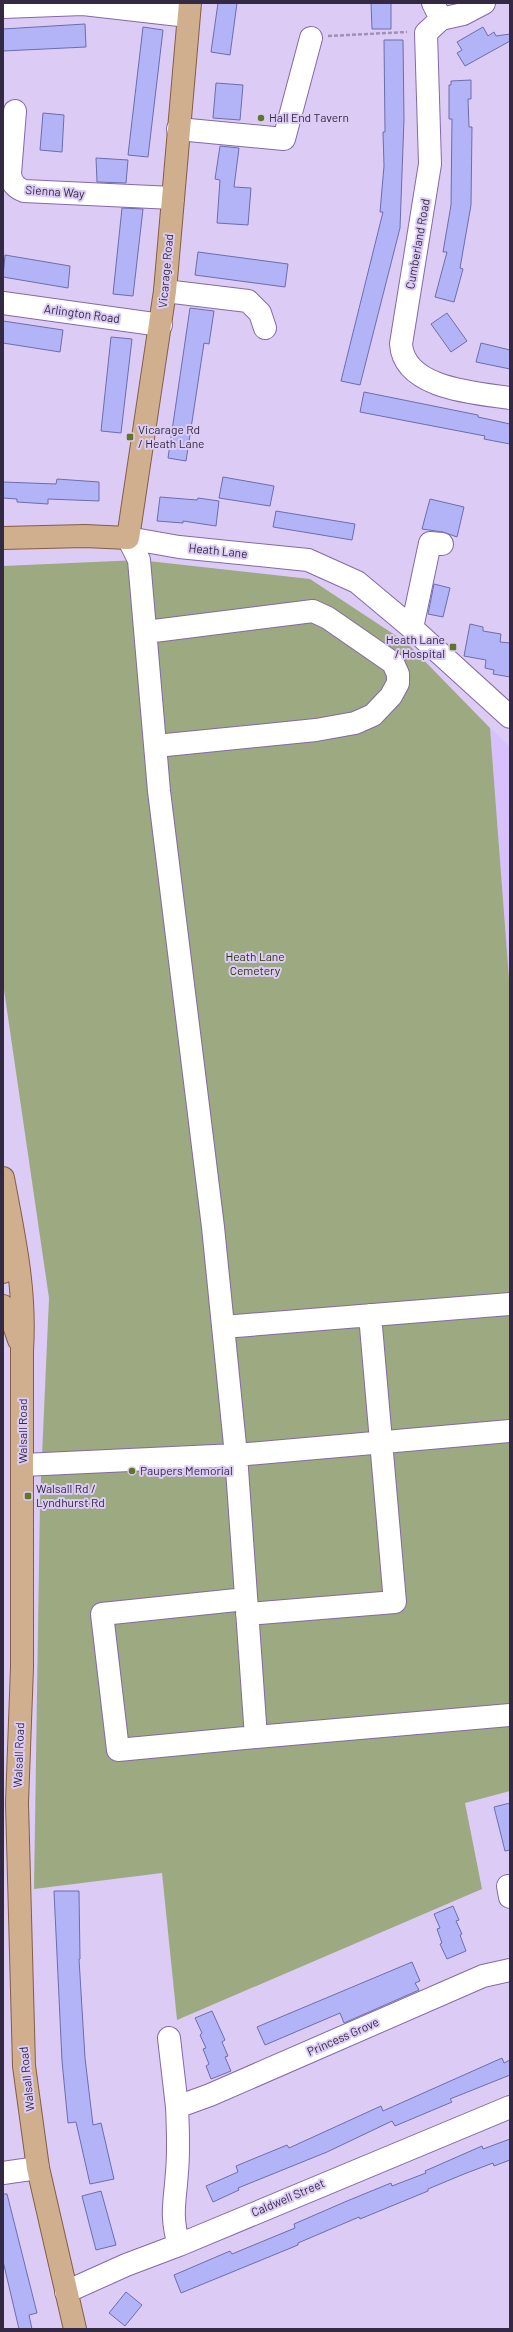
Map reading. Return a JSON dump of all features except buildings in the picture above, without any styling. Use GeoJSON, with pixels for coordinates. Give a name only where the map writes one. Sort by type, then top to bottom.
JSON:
{"type":"FeatureCollection","features":[{"type":"Feature","properties":{"kind":"main road","name":"Vicarage Road"},"geometry":{"type":"LineString","coordinates":[[128,538],[165,291],[189,9]]}},
{"type":"Feature","properties":{"kind":"main road","name":"Heath Lane"},"geometry":{"type":"LineString","coordinates":[[3,538],[85,536],[128,538]]}},
{"type":"Feature","properties":{"kind":"main road","name":"Walsall Road"},"geometry":{"type":"LineString","coordinates":[[3,1178],[22,1282],[24,1316],[22,1350],[22,1667],[10,1804],[24,2066],[38,2168],[66,2292],[76,2329]]}},
{"type":"Feature","properties":{"kind":"main road"},"geometry":{"type":"LineString","coordinates":[[3,1272],[12,1226]]}},
{"type":"Feature","properties":{"kind":"main road"},"geometry":{"type":"LineString","coordinates":[[3,1306],[10,1314],[22,1350]]}},
{"type":"Feature","properties":{"kind":"street"},"geometry":{"type":"LineString","coordinates":[[433,18],[463,14],[484,3]]}},
{"type":"Feature","properties":{"kind":"street"},"geometry":{"type":"LineString","coordinates":[[3,7],[83,4],[189,9]]}},
{"type":"Feature","properties":{"kind":"street","name":"Cumberland Road"},"geometry":{"type":"LineString","coordinates":[[433,18],[430,164],[401,344],[402,353],[415,371],[434,384],[478,394],[510,398]]}},
{"type":"Feature","properties":{"kind":"street"},"geometry":{"type":"LineString","coordinates":[[178,129],[284,139],[311,38]]}},
{"type":"Feature","properties":{"kind":"street","name":"Sienna Way"},"geometry":{"type":"LineString","coordinates":[[15,111],[10,174],[11,180],[19,189],[24,191],[173,198]]}},
{"type":"Feature","properties":{"kind":"street"},"geometry":{"type":"LineString","coordinates":[[165,291],[248,302],[260,313],[265,328]]}},
{"type":"Feature","properties":{"kind":"street","name":"Arlington Road"},"geometry":{"type":"LineString","coordinates":[[3,303],[161,325]]}},
{"type":"Feature","properties":{"kind":"street"},"geometry":{"type":"LineString","coordinates":[[128,538],[139,560],[156,746],[223,1327],[236,1455],[256,1737]]}},
{"type":"Feature","properties":{"kind":"street","name":"Heath Lane"},"geometry":{"type":"LineString","coordinates":[[128,538],[179,547],[308,560],[357,582],[412,628],[510,717]]}},
{"type":"Feature","properties":{"kind":"street"},"geometry":{"type":"LineString","coordinates":[[412,628],[430,543],[442,544]]}},
{"type":"Feature","properties":{"kind":"street"},"geometry":{"type":"LineString","coordinates":[[146,632],[313,611],[328,618],[393,663],[398,674],[398,683],[392,696],[373,715],[355,723],[316,730],[156,746]]}},
{"type":"Feature","properties":{"kind":"street"},"geometry":{"type":"LineString","coordinates":[[223,1327],[510,1304]]}},
{"type":"Feature","properties":{"kind":"street"},"geometry":{"type":"LineString","coordinates":[[370,1315],[395,1602],[102,1614],[118,1750],[510,1715]]}},
{"type":"Feature","properties":{"kind":"street"},"geometry":{"type":"LineString","coordinates":[[23,1465],[236,1455],[510,1431]]}},
{"type":"Feature","properties":{"kind":"street","name":"Princess Grove"},"geometry":{"type":"LineString","coordinates":[[177,2106],[210,2095],[483,1976],[510,1970]]}},
{"type":"Feature","properties":{"kind":"street"},"geometry":{"type":"LineString","coordinates":[[169,2038],[177,2106],[178,2153],[172,2210],[173,2223],[179,2245]]}},
{"type":"Feature","properties":{"kind":"street","name":"Caldwell Street"},"geometry":{"type":"LineString","coordinates":[[66,2292],[126,2265],[179,2245],[510,2107]]}},
{"type":"Feature","properties":{"kind":"street"},"geometry":{"type":"LineString","coordinates":[[3,2173],[38,2168]]}},
{"type":"Feature","properties":{"kind":"path"},"geometry":{"type":"LineString","coordinates":[[311,38],[399,32],[433,18]]}},
{"type":"Feature","properties":{"kind":"shaded area"},"geometry":{"type":"Polygon","coordinates":[[[490,728],[510,747],[510,992],[490,728]]]}},
{"type":"Feature","properties":{"kind":"green space","name":"Heath Lane Cemetery"},"geometry":{"type":"Polygon","coordinates":[[[139,560],[310,579],[407,643],[490,728],[510,992],[510,1791],[465,1803],[482,1889],[177,2020],[162,1873],[34,1889],[40,1501],[49,1298],[3,983],[3,566],[139,560]]]}},
{"type":"Feature","properties":{"kind":"place","name":"Hall End Tavern"},"geometry":{"type":"Point","coordinates":[261,118]}},
{"type":"Feature","properties":{"kind":"place","name":"Vicarage Rd / Heath Lane"},"geometry":{"type":"Point","coordinates":[130,437]}},
{"type":"Feature","properties":{"kind":"place","name":"Heath Lane / Hospital"},"geometry":{"type":"Point","coordinates":[453,647]}},
{"type":"Feature","properties":{"kind":"place","name":"Paupers Memorial"},"geometry":{"type":"Point","coordinates":[132,1471]}},
{"type":"Feature","properties":{"kind":"place","name":"Walsall Rd / Lyndhurst Rd"},"geometry":{"type":"Point","coordinates":[28,1496]}}]}
